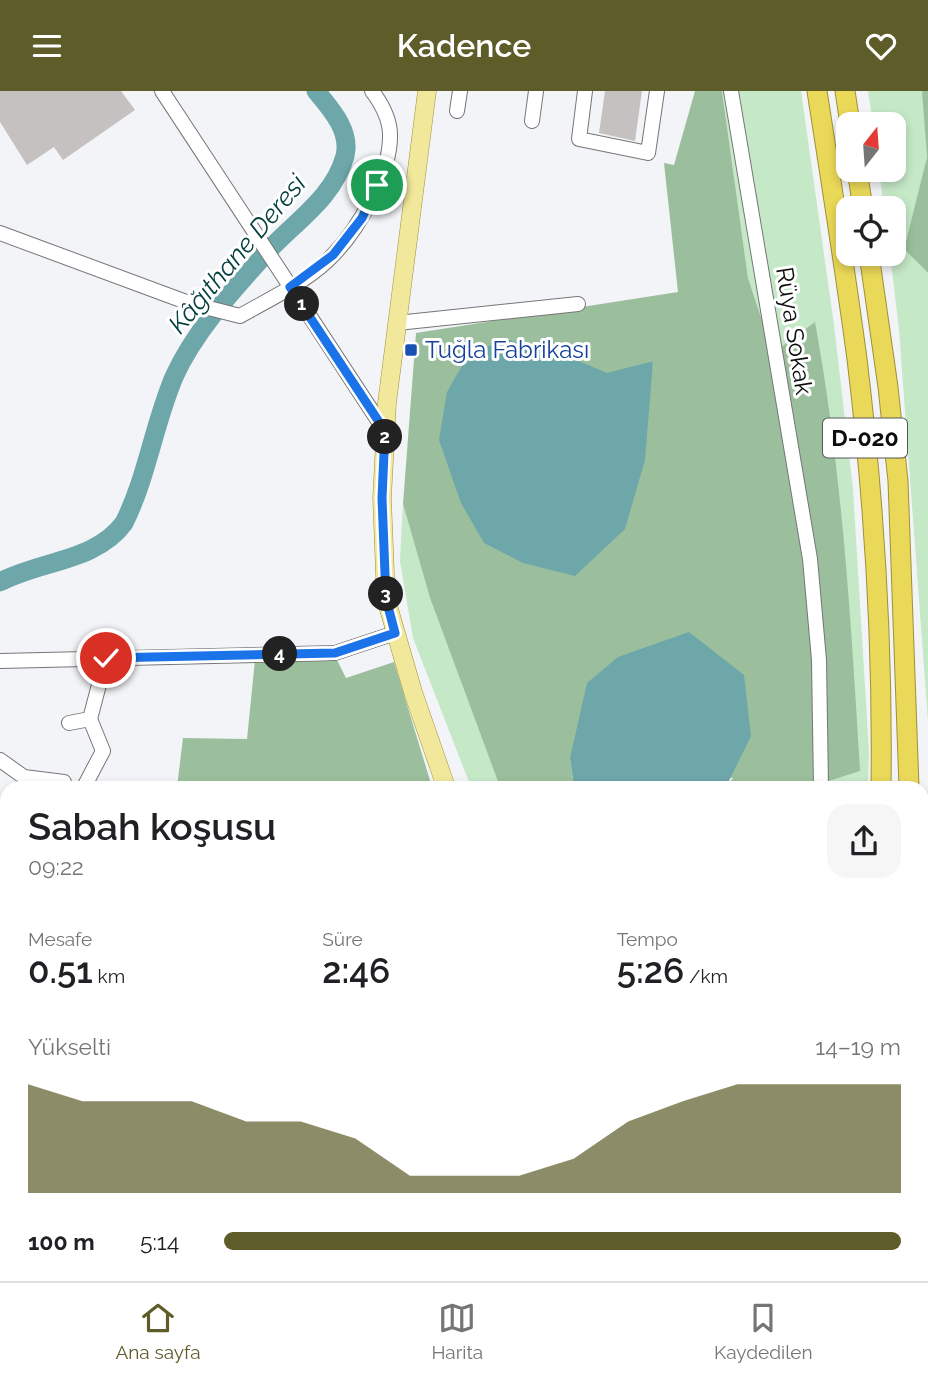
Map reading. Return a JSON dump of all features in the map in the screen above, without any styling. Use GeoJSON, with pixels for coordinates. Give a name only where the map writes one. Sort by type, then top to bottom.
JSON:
{"type":"FeatureCollection","features":[{"type":"Feature","properties":{"kind":"highway","name":"D-020"},"geometry":{"type":"LineString","coordinates":[[817,91],[857,359],[870,491],[877,613],[881,781]]}},
{"type":"Feature","properties":{"kind":"highway"},"geometry":{"type":"LineString","coordinates":[[845,91],[848,112]]}},
{"type":"Feature","properties":{"kind":"highway","name":"D-020"},"geometry":{"type":"LineString","coordinates":[[871,266],[898,481],[909,781]]}},
{"type":"Feature","properties":{"kind":"main road"},"geometry":{"type":"LineString","coordinates":[[427,91],[385,431],[383,523],[386,599],[444,781]]}},
{"type":"Feature","properties":{"kind":"street"},"geometry":{"type":"LineString","coordinates":[[162,91],[385,431]]}},
{"type":"Feature","properties":{"kind":"street"},"geometry":{"type":"LineString","coordinates":[[0,233],[189,303],[240,316],[290,287],[333,255],[362,218],[377,185],[390,134],[381,103],[372,91]]}},
{"type":"Feature","properties":{"kind":"street"},"geometry":{"type":"LineString","coordinates":[[457,111],[460,91]]}},
{"type":"Feature","properties":{"kind":"street"},"geometry":{"type":"LineString","coordinates":[[532,121],[536,91]]}},
{"type":"Feature","properties":{"kind":"street"},"geometry":{"type":"LineString","coordinates":[[585,91],[579,139],[648,153],[657,91]]}},
{"type":"Feature","properties":{"kind":"street","name":"Rüya Sokak"},"geometry":{"type":"LineString","coordinates":[[731,91],[810,559],[819,660],[821,781]]}},
{"type":"Feature","properties":{"kind":"street"},"geometry":{"type":"LineString","coordinates":[[397,323],[578,304]]}},
{"type":"Feature","properties":{"kind":"street"},"geometry":{"type":"LineString","coordinates":[[0,661],[335,653],[395,633]]}},
{"type":"Feature","properties":{"kind":"street"},"geometry":{"type":"LineString","coordinates":[[87,781],[103,751],[90,719],[106,658]]}},
{"type":"Feature","properties":{"kind":"street"},"geometry":{"type":"LineString","coordinates":[[69,723],[90,719]]}},
{"type":"Feature","properties":{"kind":"street"},"geometry":{"type":"LineString","coordinates":[[0,760],[24,777],[56,781]]}},
{"type":"Feature","properties":{"kind":"green space"},"geometry":{"type":"Polygon","coordinates":[[[695,91],[722,91],[748,278],[773,353],[815,322],[839,489],[860,771],[828,781],[731,781],[733,778],[570,758],[573,781],[498,781],[430,598],[403,504],[416,333],[678,292],[664,163],[674,165],[695,91]],[[563,354],[648,395],[653,361],[607,374],[563,354]]]}},
{"type":"Feature","properties":{"kind":"green space"},"geometry":{"type":"Polygon","coordinates":[[[722,91],[801,91],[834,325],[853,489],[869,752],[868,781],[819,781],[815,322],[774,354],[748,278],[722,91]]]}},
{"type":"Feature","properties":{"kind":"green space"},"geometry":{"type":"Polygon","coordinates":[[[868,91],[922,91],[927,157],[906,241],[906,196],[882,196],[881,182],[906,182],[906,112],[871,112],[868,91]]]}},
{"type":"Feature","properties":{"kind":"green space"},"geometry":{"type":"Polygon","coordinates":[[[922,91],[928,91],[928,273],[906,251],[906,241],[927,157],[922,91]]]}},
{"type":"Feature","properties":{"kind":"green space"},"geometry":{"type":"Polygon","coordinates":[[[906,251],[928,273],[928,721],[899,330],[891,266],[906,266],[906,251]]]}},
{"type":"Feature","properties":{"kind":"green space"},"geometry":{"type":"Polygon","coordinates":[[[403,504],[430,598],[498,781],[469,781],[413,638],[400,561],[403,504]]]}},
{"type":"Feature","properties":{"kind":"green space"},"geometry":{"type":"Polygon","coordinates":[[[336,658],[346,678],[394,662],[430,781],[178,781],[183,738],[247,739],[255,660],[336,658]]]}},
{"type":"Feature","properties":{"kind":"water"},"geometry":{"type":"Polygon","coordinates":[[[505,339],[563,354],[607,373],[653,361],[645,460],[625,529],[575,576],[523,563],[484,543],[461,503],[439,440],[447,392],[468,355],[505,339]]]}},
{"type":"Feature","properties":{"kind":"water"},"geometry":{"type":"Polygon","coordinates":[[[689,632],[744,675],[751,736],[729,781],[573,781],[570,758],[587,683],[618,657],[689,632]]]}},
{"type":"Feature","properties":{"kind":"building"},"geometry":{"type":"Polygon","coordinates":[[[0,91],[121,91],[135,110],[63,160],[54,147],[27,165],[0,122],[0,91]]]}},
{"type":"Feature","properties":{"kind":"building"},"geometry":{"type":"Polygon","coordinates":[[[605,91],[642,91],[635,141],[599,133],[605,91]]]}},
{"type":"Feature","properties":{"kind":"waterway","name":"Kâğıthane Deresi"},"geometry":{"type":"LineString","coordinates":[[0,582],[98,546],[124,523],[139,487],[167,395],[193,343],[243,279],[313,208],[340,171],[345,156],[345,138],[338,121],[316,91]]}},
{"type":"Feature","properties":{"kind":"place","name":"Tuğla Fabrikası"},"geometry":{"type":"Point","coordinates":[411,350]}},
{"type":"Feature","properties":{"kind":"route"},"geometry":{"type":"LineString","coordinates":[[106,658],[335,653],[395,633],[386,599],[382,498],[385,431],[290,287],[333,255],[362,218],[377,185]]}}]}
